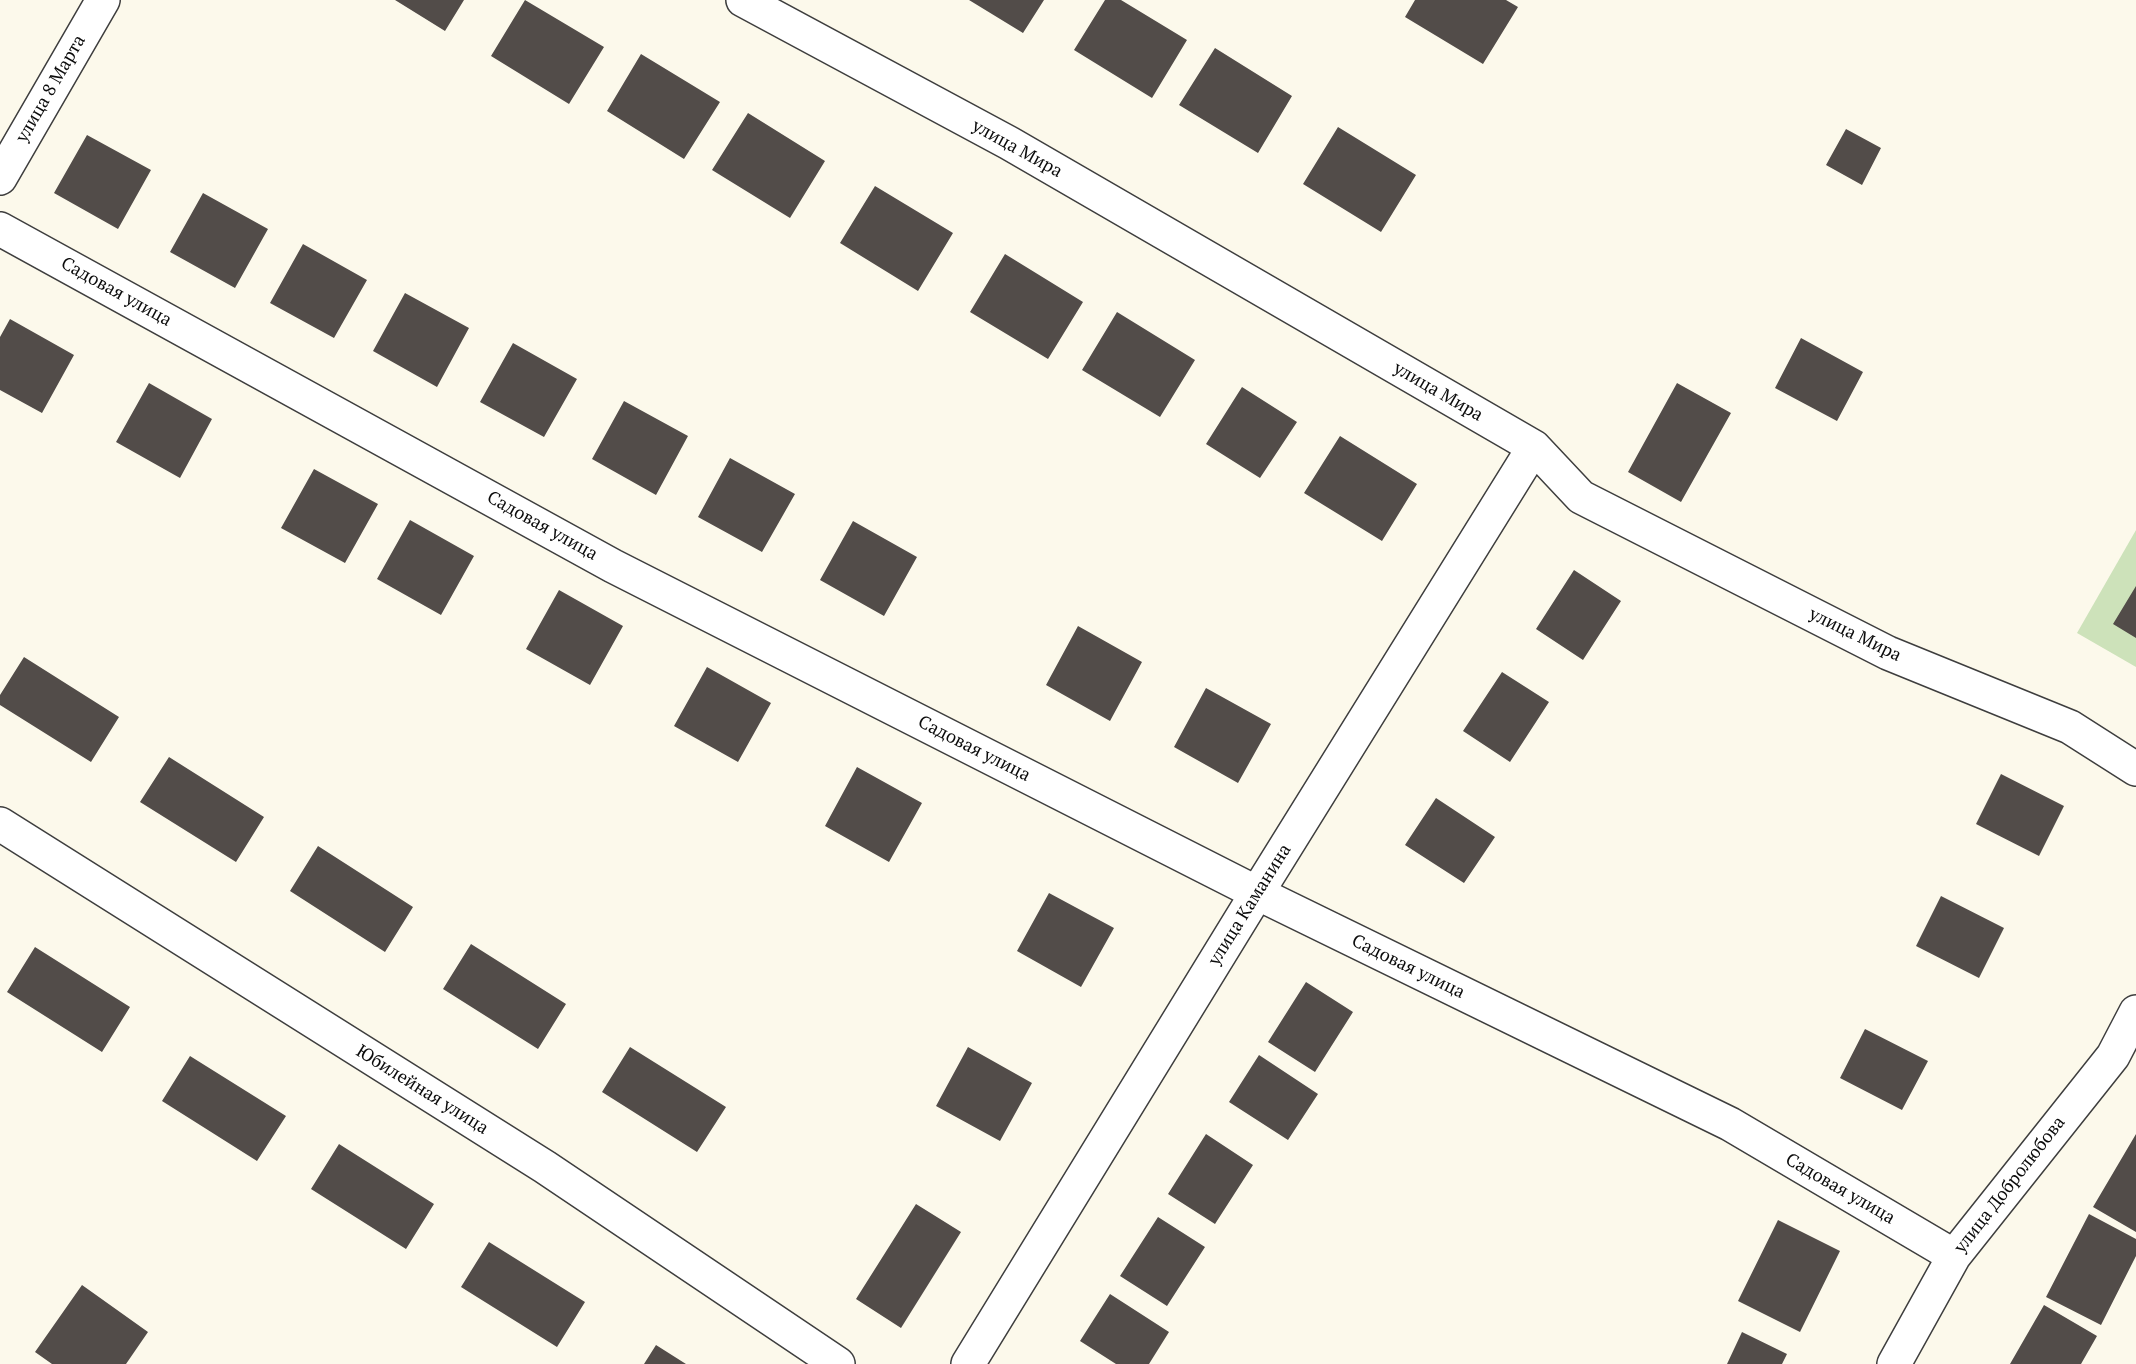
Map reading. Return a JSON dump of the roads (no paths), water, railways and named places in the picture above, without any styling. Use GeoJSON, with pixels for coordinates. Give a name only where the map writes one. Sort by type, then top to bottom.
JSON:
{"type":"FeatureCollection","features":[{"type":"Feature","properties":{"kind":"street","name":"улица 8 Марта"},"geometry":{"type":"LineString","coordinates":[[0,178],[103,0]]}},
{"type":"Feature","properties":{"kind":"street","name":"улица Мира"},"geometry":{"type":"LineString","coordinates":[[743,0],[1009,143],[1534,447],[1581,497],[1888,653],[2070,727],[2136,769]]}},
{"type":"Feature","properties":{"kind":"street","name":"Садовая улица"},"geometry":{"type":"LineString","coordinates":[[0,229],[613,566],[1257,893],[1730,1124],[1954,1256]]}},
{"type":"Feature","properties":{"kind":"street","name":"улица Каманина"},"geometry":{"type":"LineString","coordinates":[[968,1364],[1534,447]]}},
{"type":"Feature","properties":{"kind":"street","name":"Юбилейная улица"},"geometry":{"type":"LineString","coordinates":[[0,824],[545,1167],[838,1364]]}},
{"type":"Feature","properties":{"kind":"street","name":"улица Добролюбова"},"geometry":{"type":"LineString","coordinates":[[1894,1364],[1954,1256],[2113,1056],[2136,1012]]}}]}
